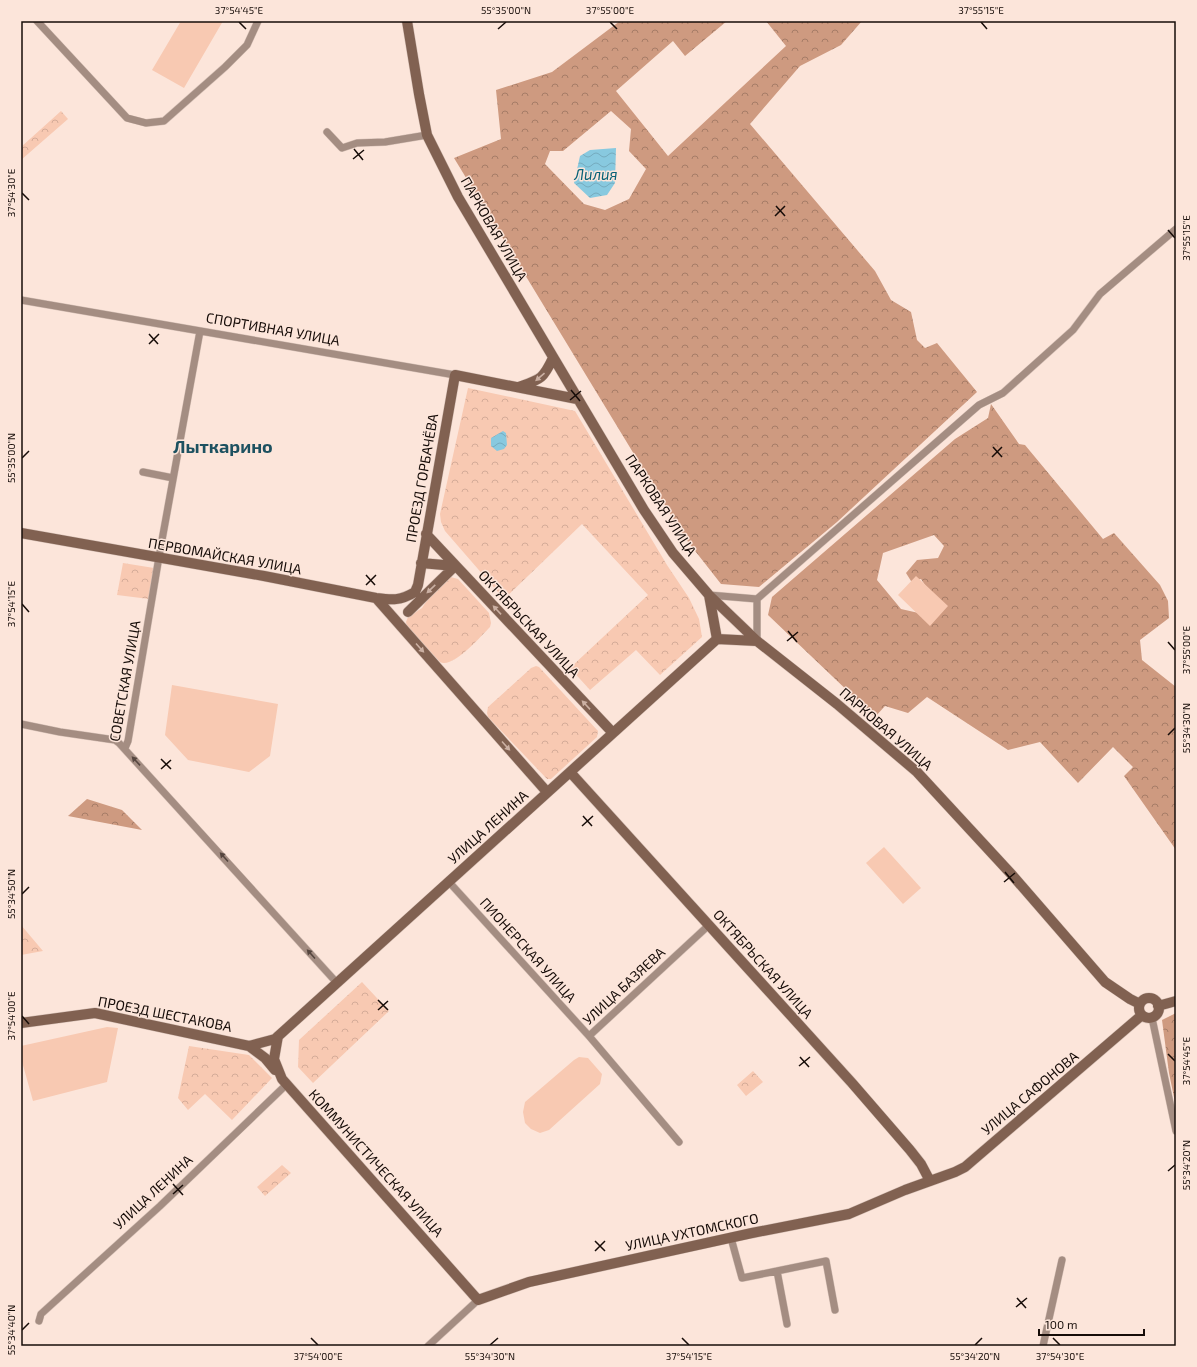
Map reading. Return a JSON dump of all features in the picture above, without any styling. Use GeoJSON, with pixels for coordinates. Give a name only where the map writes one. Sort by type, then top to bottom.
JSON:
{"type":"FeatureCollection","features":[{"type":"Feature","properties":{"kind":"street"},"geometry":{"type":"LineString","coordinates":[[37,21],[113,105],[127,118],[146,123],[164,121],[226,68],[248,45],[258,21]]}},
{"type":"Feature","properties":{"kind":"street","name":"ПАРКОВАЯ УЛИЦА"},"geometry":{"type":"LineString","coordinates":[[407,21],[427,135],[458,197],[644,510],[673,553],[709,595],[757,641],[838,704],[917,772],[1013,876],[1105,982],[1140,1004]]}},
{"type":"Feature","properties":{"kind":"street"},"geometry":{"type":"LineString","coordinates":[[327,132],[342,148],[357,143],[385,142],[427,135]]}},
{"type":"Feature","properties":{"kind":"street"},"geometry":{"type":"LineString","coordinates":[[757,599],[757,641],[717,639],[709,595],[757,599],[979,405],[1003,393],[1073,330],[1100,294],[1176,230]]}},
{"type":"Feature","properties":{"kind":"street","name":"СПОРТИВНАЯ УЛИЦА"},"geometry":{"type":"LineString","coordinates":[[21,300],[455,375],[577,399]]}},
{"type":"Feature","properties":{"kind":"street","name":"СОВЕТСКАЯ УЛИЦА"},"geometry":{"type":"LineString","coordinates":[[200,331],[158,558],[128,740],[125,748],[337,983]]}},
{"type":"Feature","properties":{"kind":"street"},"geometry":{"type":"LineString","coordinates":[[520,387],[539,380],[547,370],[553,358]]}},
{"type":"Feature","properties":{"kind":"street","name":"ПРОЕЗД ГОРБАЧЁВА"},"geometry":{"type":"LineString","coordinates":[[402,628],[416,589],[455,375]]}},
{"type":"Feature","properties":{"kind":"street"},"geometry":{"type":"LineString","coordinates":[[143,472],[173,478]]}},
{"type":"Feature","properties":{"kind":"street","name":"ПЕРВОМАЙСКАЯ УЛИЦА"},"geometry":{"type":"LineString","coordinates":[[21,533],[376,598],[394,600],[404,599],[416,589]]}},
{"type":"Feature","properties":{"kind":"street","name":"ОКТЯБРЬСКАЯ УЛИЦА"},"geometry":{"type":"LineString","coordinates":[[426,534],[612,733]]}},
{"type":"Feature","properties":{"kind":"street"},"geometry":{"type":"LineString","coordinates":[[421,563],[455,566]]}},
{"type":"Feature","properties":{"kind":"street"},"geometry":{"type":"LineString","coordinates":[[408,612],[455,566]]}},
{"type":"Feature","properties":{"kind":"street"},"geometry":{"type":"LineString","coordinates":[[376,598],[547,792]]}},
{"type":"Feature","properties":{"kind":"street","name":"УЛИЦА ЛЕНИНА"},"geometry":{"type":"LineString","coordinates":[[278,1036],[717,639]]}},
{"type":"Feature","properties":{"kind":"street"},"geometry":{"type":"LineString","coordinates":[[21,724],[60,732],[115,740],[125,748]]}},
{"type":"Feature","properties":{"kind":"street","name":"ОКТЯБРЬСКАЯ УЛИЦА"},"geometry":{"type":"LineString","coordinates":[[570,772],[852,1083],[910,1150],[921,1164],[930,1181]]}},
{"type":"Feature","properties":{"kind":"street","name":"ПИОНЕРСКАЯ УЛИЦА"},"geometry":{"type":"LineString","coordinates":[[449,882],[589,1036]]}},
{"type":"Feature","properties":{"kind":"street","name":"УЛИЦА БАЗЯЕВА"},"geometry":{"type":"LineString","coordinates":[[679,1142],[589,1036],[709,925]]}},
{"type":"Feature","properties":{"kind":"street"},"geometry":{"type":"LineString","coordinates":[[1147,1016],[1158,1012],[1158,1006],[1155,1001],[1150,998],[1144,1000],[1140,1004],[1139,1011],[1147,1016],[1176,1131]]}},
{"type":"Feature","properties":{"kind":"street"},"geometry":{"type":"LineString","coordinates":[[1158,1006],[1176,1001]]}},
{"type":"Feature","properties":{"kind":"street","name":"ПРОЕЗД ШЕСТАКОВА"},"geometry":{"type":"LineString","coordinates":[[21,1023],[95,1013],[249,1046],[275,1039],[278,1036]]}},
{"type":"Feature","properties":{"kind":"street","name":"УЛИЦА САФОНОВА"},"geometry":{"type":"LineString","coordinates":[[930,1181],[965,1167],[1147,1016]]}},
{"type":"Feature","properties":{"kind":"street","name":"КОММУНИСТИЧЕСКАЯ УЛИЦА"},"geometry":{"type":"LineString","coordinates":[[278,1036],[274,1059],[285,1081],[478,1300]]}},
{"type":"Feature","properties":{"kind":"street"},"geometry":{"type":"LineString","coordinates":[[249,1046],[265,1058],[285,1081]]}},
{"type":"Feature","properties":{"kind":"street","name":"УЛИЦА ЛЕНИНА"},"geometry":{"type":"LineString","coordinates":[[40,1321],[41,1314],[160,1206],[285,1081]]}},
{"type":"Feature","properties":{"kind":"street","name":"УЛИЦА УХТОМСКОГО"},"geometry":{"type":"LineString","coordinates":[[428,1346],[478,1300],[529,1282],[849,1214],[930,1181]]}},
{"type":"Feature","properties":{"kind":"street"},"geometry":{"type":"LineString","coordinates":[[731,1238],[742,1278],[826,1261],[835,1310]]}},
{"type":"Feature","properties":{"kind":"street"},"geometry":{"type":"LineString","coordinates":[[1043,1346],[1062,1260]]}},
{"type":"Feature","properties":{"kind":"street"},"geometry":{"type":"LineString","coordinates":[[777,1271],[787,1324]]}},
{"type":"Feature","properties":{"kind":"green space"},"geometry":{"type":"Polygon","coordinates":[[[181,21],[223,21],[184,88],[152,70],[181,21]]]}},
{"type":"Feature","properties":{"kind":"green space"},"geometry":{"type":"Polygon","coordinates":[[[620,21],[727,21],[685,56],[673,41],[616,91],[668,156],[786,46],[766,21],[862,21],[841,45],[800,66],[750,124],[875,271],[891,300],[911,312],[917,340],[925,348],[937,343],[977,392],[837,522],[759,587],[721,584],[685,538],[454,158],[501,139],[496,90],[552,72],[620,21]],[[611,111],[563,151],[550,151],[545,164],[584,204],[605,210],[629,199],[646,169],[629,151],[631,129],[611,111]]]}},
{"type":"Feature","properties":{"kind":"green space"},"geometry":{"type":"Polygon","coordinates":[[[61,111],[68,119],[21,160],[21,147],[61,111]]]}},
{"type":"Feature","properties":{"kind":"green space"},"geometry":{"type":"Polygon","coordinates":[[[468,388],[575,411],[667,565],[689,598],[699,619],[702,637],[660,675],[636,650],[590,690],[570,668],[648,595],[582,524],[504,599],[445,531],[441,522],[440,514],[468,388]]]}},
{"type":"Feature","properties":{"kind":"green space"},"geometry":{"type":"Polygon","coordinates":[[[991,404],[1019,444],[1025,445],[1103,539],[1114,533],[1160,585],[1168,601],[1169,618],[1140,640],[1142,660],[1176,687],[1176,850],[1124,776],[1133,767],[1113,747],[1078,783],[1040,742],[1008,750],[927,697],[908,713],[885,706],[875,717],[768,615],[772,597],[955,439],[988,418],[991,404]],[[934,535],[883,553],[877,580],[901,609],[923,614],[937,603],[921,579],[911,581],[906,573],[917,560],[938,558],[944,546],[934,535]]]}},
{"type":"Feature","properties":{"kind":"green space"},"geometry":{"type":"Polygon","coordinates":[[[123,563],[154,568],[149,599],[117,595],[123,563]]]}},
{"type":"Feature","properties":{"kind":"green space"},"geometry":{"type":"Polygon","coordinates":[[[447,576],[458,579],[489,613],[491,623],[490,627],[474,644],[452,661],[446,663],[440,662],[407,627],[406,622],[408,617],[422,608],[439,582],[447,576]]]}},
{"type":"Feature","properties":{"kind":"green space"},"geometry":{"type":"Polygon","coordinates":[[[916,576],[948,606],[930,626],[898,595],[916,576]]]}},
{"type":"Feature","properties":{"kind":"green space"},"geometry":{"type":"Polygon","coordinates":[[[536,666],[539,667],[598,731],[597,737],[551,779],[547,779],[488,717],[487,713],[488,707],[531,668],[536,666]]]}},
{"type":"Feature","properties":{"kind":"green space"},"geometry":{"type":"Polygon","coordinates":[[[172,685],[278,704],[270,756],[249,772],[188,760],[165,735],[172,685]]]}},
{"type":"Feature","properties":{"kind":"green space"},"geometry":{"type":"Polygon","coordinates":[[[87,799],[122,810],[142,830],[68,816],[87,799]]]}},
{"type":"Feature","properties":{"kind":"green space"},"geometry":{"type":"Polygon","coordinates":[[[884,847],[921,888],[903,904],[866,863],[884,847]]]}},
{"type":"Feature","properties":{"kind":"green space"},"geometry":{"type":"Polygon","coordinates":[[[21,925],[43,951],[21,955],[21,925]]]}},
{"type":"Feature","properties":{"kind":"green space"},"geometry":{"type":"Polygon","coordinates":[[[362,982],[389,1011],[313,1083],[298,1067],[299,1040],[362,982]]]}},
{"type":"Feature","properties":{"kind":"green space"},"geometry":{"type":"Polygon","coordinates":[[[1176,1013],[1176,1107],[1169,1073],[1162,1020],[1176,1013]]]}},
{"type":"Feature","properties":{"kind":"green space"},"geometry":{"type":"Polygon","coordinates":[[[107,1027],[118,1028],[107,1082],[33,1101],[21,1058],[21,1046],[107,1027]]]}},
{"type":"Feature","properties":{"kind":"green space"},"geometry":{"type":"Polygon","coordinates":[[[189,1046],[249,1055],[272,1078],[232,1120],[205,1094],[188,1110],[178,1098],[189,1046]]]}},
{"type":"Feature","properties":{"kind":"green space"},"geometry":{"type":"Polygon","coordinates":[[[579,1057],[588,1058],[602,1074],[600,1084],[549,1130],[540,1133],[531,1129],[525,1123],[523,1112],[525,1102],[579,1057]]]}},
{"type":"Feature","properties":{"kind":"green space"},"geometry":{"type":"Polygon","coordinates":[[[753,1071],[763,1082],[746,1096],[737,1085],[753,1071]]]}},
{"type":"Feature","properties":{"kind":"green space"},"geometry":{"type":"Polygon","coordinates":[[[282,1165],[291,1173],[265,1196],[257,1187],[282,1165]]]}},
{"type":"Feature","properties":{"kind":"water","name":"Лилия"},"geometry":{"type":"Polygon","coordinates":[[[616,148],[615,183],[607,195],[590,198],[574,183],[580,156],[590,150],[616,148]]]}},
{"type":"Feature","properties":{"kind":"water"},"geometry":{"type":"Polygon","coordinates":[[[503,431],[506,433],[507,445],[504,449],[497,451],[491,446],[491,438],[503,431]]]}},
{"type":"Feature","properties":{"kind":"district","name":"Лыткарино"},"geometry":{"type":"Point","coordinates":[223,447]}}]}
